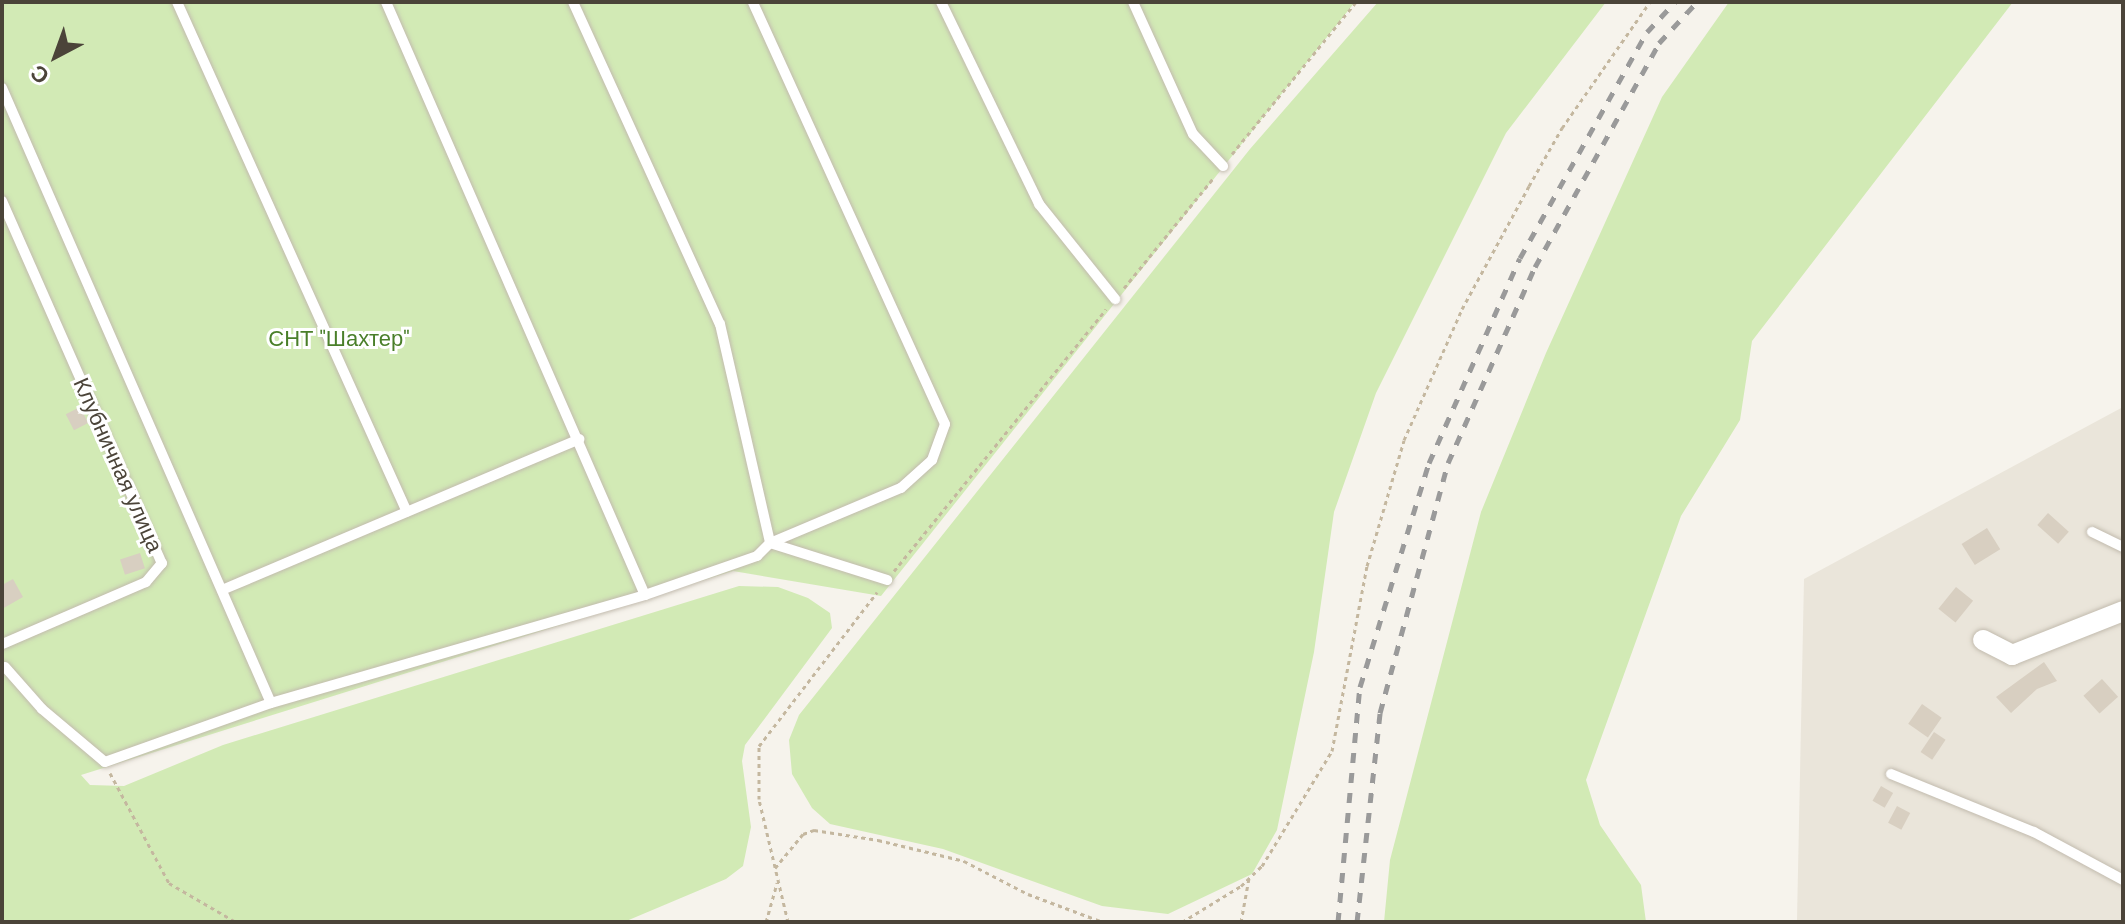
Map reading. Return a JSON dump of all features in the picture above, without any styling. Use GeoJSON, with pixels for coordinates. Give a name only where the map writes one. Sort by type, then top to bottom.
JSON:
{"type":"FeatureCollection","features":[{"type":"Feature","properties":{"kind":"street"},"geometry":{"type":"LineString","coordinates":[[1983,640],[2012,655],[2123,611]]}},
{"type":"Feature","properties":{"kind":"lane"},"geometry":{"type":"LineString","coordinates":[[177,2],[407,512]]}},
{"type":"Feature","properties":{"kind":"lane"},"geometry":{"type":"LineString","coordinates":[[386,2],[645,595]]}},
{"type":"Feature","properties":{"kind":"lane"},"geometry":{"type":"LineString","coordinates":[[573,2],[720,324],[770,543]]}},
{"type":"Feature","properties":{"kind":"lane"},"geometry":{"type":"LineString","coordinates":[[2,643],[3,667],[42,709],[105,762],[271,703],[645,595],[757,556],[770,543],[901,488],[932,460],[945,424],[753,2]]}},
{"type":"Feature","properties":{"kind":"lane"},"geometry":{"type":"LineString","coordinates":[[941,2],[1039,204],[1115,299]]}},
{"type":"Feature","properties":{"kind":"lane"},"geometry":{"type":"LineString","coordinates":[[1133,2],[1193,134],[1223,166]]}},
{"type":"Feature","properties":{"kind":"lane"},"geometry":{"type":"LineString","coordinates":[[2,88],[271,703]]}},
{"type":"Feature","properties":{"kind":"lane","name":"Клубничная улица"},"geometry":{"type":"LineString","coordinates":[[2,201],[162,563],[146,582],[2,643]]}},
{"type":"Feature","properties":{"kind":"lane"},"geometry":{"type":"LineString","coordinates":[[222,590],[579,439]]}},
{"type":"Feature","properties":{"kind":"lane"},"geometry":{"type":"LineString","coordinates":[[2092,532],[2123,547]]}},
{"type":"Feature","properties":{"kind":"lane"},"geometry":{"type":"LineString","coordinates":[[770,543],[887,580]]}},
{"type":"Feature","properties":{"kind":"lane"},"geometry":{"type":"LineString","coordinates":[[1891,774],[2034,832],[2123,880]]}},
{"type":"Feature","properties":{"kind":"path"},"geometry":{"type":"LineString","coordinates":[[788,922],[759,799],[759,746],[887,580],[1356,2]]}},
{"type":"Feature","properties":{"kind":"path"},"geometry":{"type":"LineString","coordinates":[[1182,922],[1249,878],[1282,839],[1332,751],[1385,499],[1404,440],[1462,309],[1562,128],[1650,2]]}},
{"type":"Feature","properties":{"kind":"path"},"geometry":{"type":"LineString","coordinates":[[105,762],[143,841],[169,883],[236,922]]}},
{"type":"Feature","properties":{"kind":"path"},"geometry":{"type":"LineString","coordinates":[[775,868],[803,834],[814,830],[878,840],[964,861],[1028,894],[1103,922]]}},
{"type":"Feature","properties":{"kind":"path"},"geometry":{"type":"LineString","coordinates":[[1241,922],[1249,878]]}},
{"type":"Feature","properties":{"kind":"path"},"geometry":{"type":"LineString","coordinates":[[766,922],[777,879]]}},
{"type":"Feature","properties":{"kind":"shaded area"},"geometry":{"type":"Polygon","coordinates":[[[2123,407],[2123,922],[1797,920],[1804,579],[2123,407]]]}},
{"type":"Feature","properties":{"kind":"green space","name":"СНТ \"Шахтер\""},"geometry":{"type":"Polygon","coordinates":[[[2,2],[1355,2],[881,596],[733,571],[81,775],[90,785],[124,786],[223,745],[739,586],[778,587],[808,598],[830,613],[832,628],[745,745],[742,761],[751,827],[743,866],[726,879],[624,922],[2,922],[2,2]]]}},
{"type":"Feature","properties":{"kind":"green space"},"geometry":{"type":"Polygon","coordinates":[[[1378,2],[1606,2],[1506,133],[1376,393],[1334,512],[1314,652],[1277,830],[1252,874],[1168,914],[1102,906],[943,849],[830,824],[812,808],[792,774],[789,740],[799,715],[1250,149],[1378,2]]]}},
{"type":"Feature","properties":{"kind":"green space"},"geometry":{"type":"Polygon","coordinates":[[[1729,2],[2013,2],[1752,341],[1740,420],[1681,516],[1586,780],[1600,825],[1641,885],[1646,922],[1384,922],[1390,860],[1481,512],[1546,353],[1662,97],[1729,2]]]}},
{"type":"Feature","properties":{"kind":"building"},"geometry":{"type":"Polygon","coordinates":[[[80,407],[88,423],[74,430],[66,414],[80,407]]]}},
{"type":"Feature","properties":{"kind":"building"},"geometry":{"type":"Polygon","coordinates":[[[2048,513],[2069,532],[2058,544],[2037,525],[2048,513]]]}},
{"type":"Feature","properties":{"kind":"building"},"geometry":{"type":"Polygon","coordinates":[[[1987,528],[2000,549],[1975,565],[1962,544],[1987,528]]]}},
{"type":"Feature","properties":{"kind":"building"},"geometry":{"type":"Polygon","coordinates":[[[140,553],[145,568],[125,575],[120,559],[140,553]]]}},
{"type":"Feature","properties":{"kind":"building"},"geometry":{"type":"Polygon","coordinates":[[[13,579],[23,597],[2,609],[2,585],[13,579]]]}},
{"type":"Feature","properties":{"kind":"building"},"geometry":{"type":"Polygon","coordinates":[[[1956,587],[1973,601],[1955,623],[1938,609],[1956,587]]]}},
{"type":"Feature","properties":{"kind":"building"},"geometry":{"type":"Polygon","coordinates":[[[2044,662],[2057,681],[2037,689],[2011,713],[1996,697],[2044,662]]]}},
{"type":"Feature","properties":{"kind":"building"},"geometry":{"type":"Polygon","coordinates":[[[2102,679],[2118,697],[2099,714],[2083,696],[2102,679]]]}},
{"type":"Feature","properties":{"kind":"building"},"geometry":{"type":"Polygon","coordinates":[[[1922,704],[1942,718],[1928,737],[1908,724],[1922,704]]]}},
{"type":"Feature","properties":{"kind":"building"},"geometry":{"type":"Polygon","coordinates":[[[1934,732],[1946,740],[1932,760],[1921,752],[1934,732]]]}},
{"type":"Feature","properties":{"kind":"building"},"geometry":{"type":"Polygon","coordinates":[[[1881,786],[1893,793],[1885,808],[1872,801],[1881,786]]]}},
{"type":"Feature","properties":{"kind":"building"},"geometry":{"type":"Polygon","coordinates":[[[1897,806],[1910,813],[1901,830],[1888,823],[1897,806]]]}},
{"type":"Feature","properties":{"kind":"railway"},"geometry":{"type":"LineString","coordinates":[[1338,922],[1360,687],[1429,463],[1520,258],[1647,32],[1675,2]]}},
{"type":"Feature","properties":{"kind":"railway"},"geometry":{"type":"LineString","coordinates":[[1357,922],[1380,713],[1448,463],[1535,267],[1659,43],[1697,2]]}}]}
